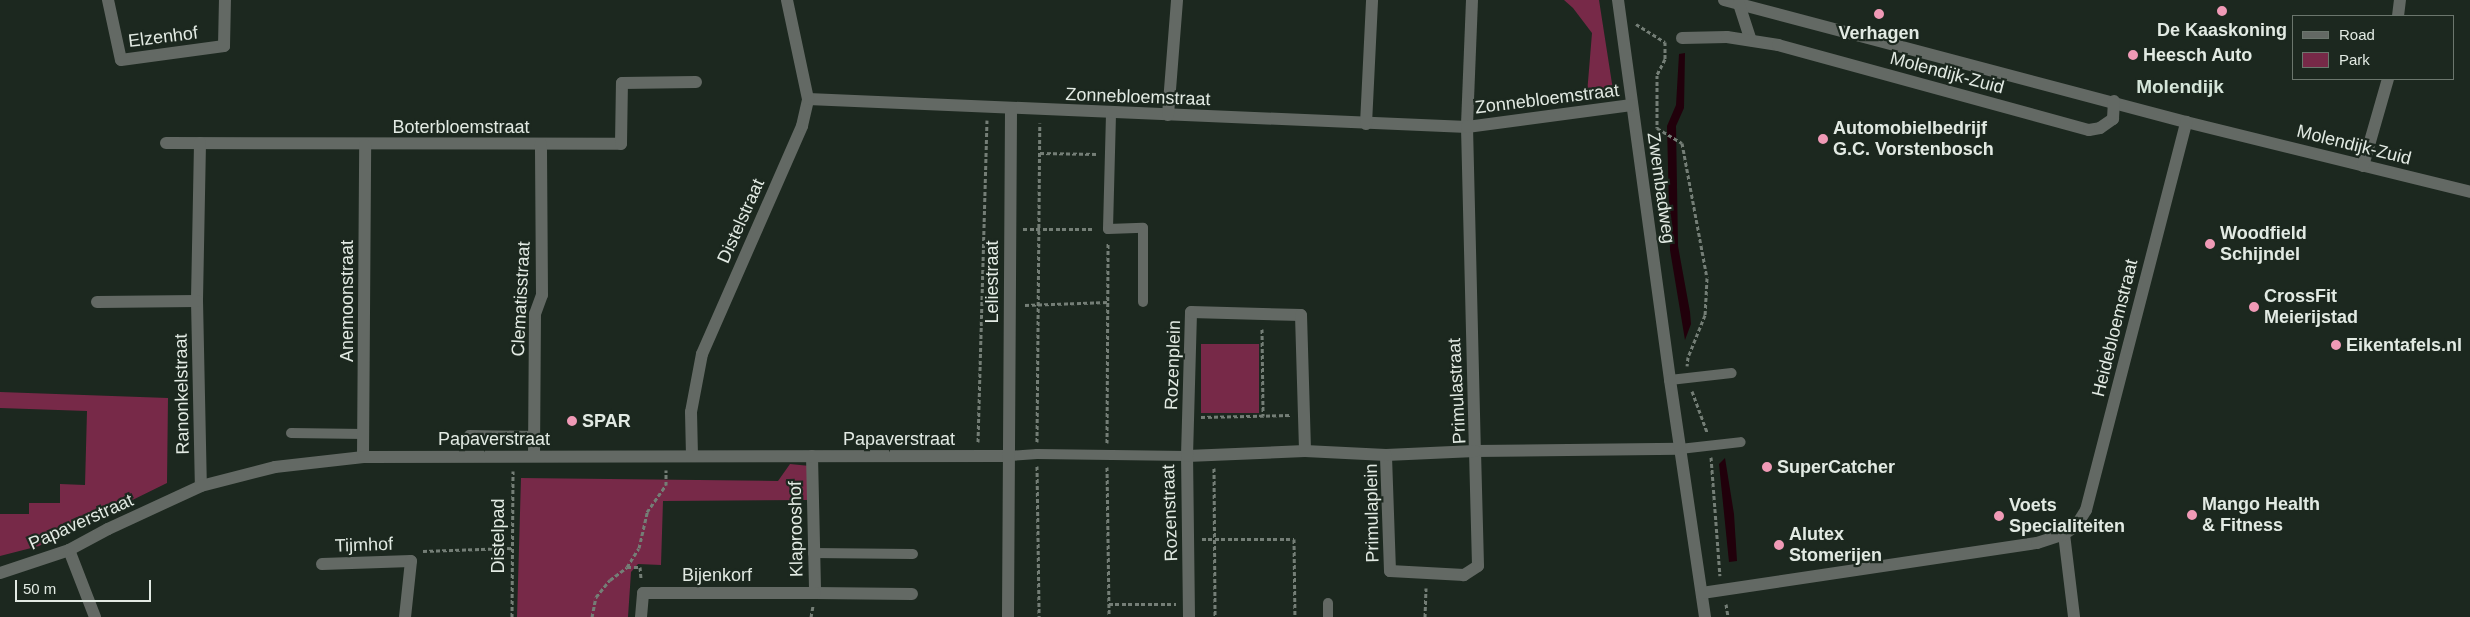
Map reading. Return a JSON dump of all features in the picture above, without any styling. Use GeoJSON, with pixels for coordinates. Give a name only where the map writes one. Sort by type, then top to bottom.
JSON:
{"type":"FeatureCollection","features":[{"type":"Feature","properties":{"kind":"street","name":"Elzenhof"},"geometry":{"type":"LineString","coordinates":[[108,0],[121,60],[224,46],[225,0]]}},
{"type":"Feature","properties":{"kind":"street","name":"Distelstraat"},"geometry":{"type":"LineString","coordinates":[[692,456],[691,412],[702,354],[802,126],[808,99],[787,0]]}},
{"type":"Feature","properties":{"kind":"street"},"geometry":{"type":"LineString","coordinates":[[1168,115],[1177,0]]}},
{"type":"Feature","properties":{"kind":"street"},"geometry":{"type":"LineString","coordinates":[[1366,124],[1372,0]]}},
{"type":"Feature","properties":{"kind":"street","name":"Zonnebloemstraat"},"geometry":{"type":"LineString","coordinates":[[1467,127],[1472,0]]}},
{"type":"Feature","properties":{"kind":"street","name":"Molendijk-Zuid"},"geometry":{"type":"LineString","coordinates":[[1724,0],[2114,101],[2186,122],[2470,192]]}},
{"type":"Feature","properties":{"kind":"street"},"geometry":{"type":"LineString","coordinates":[[2398,15],[2400,0]]}},
{"type":"Feature","properties":{"kind":"street"},"geometry":{"type":"LineString","coordinates":[[1739,4],[1750,40]]}},
{"type":"Feature","properties":{"kind":"street","name":"Zwembadweg"},"geometry":{"type":"LineString","coordinates":[[1619,5],[1670,380],[1705,617]]}},
{"type":"Feature","properties":{"kind":"street","name":"Molendijk-Zuid"},"geometry":{"type":"LineString","coordinates":[[1682,38],[1726,37],[1778,45],[2089,130],[2100,128],[2113,119],[2114,101]]}},
{"type":"Feature","properties":{"kind":"street"},"geometry":{"type":"LineString","coordinates":[[2363,166],[2388,80]]}},
{"type":"Feature","properties":{"kind":"street","name":"Boterbloemstraat"},"geometry":{"type":"LineString","coordinates":[[166,143],[365,145],[621,144],[622,83],[696,82]]}},
{"type":"Feature","properties":{"kind":"street","name":"Zonnebloemstraat"},"geometry":{"type":"LineString","coordinates":[[808,99],[1111,114],[1467,127],[1632,105]]}},
{"type":"Feature","properties":{"kind":"street","name":"Leliestraat"},"geometry":{"type":"LineString","coordinates":[[1008,617],[1011,108]]}},
{"type":"Feature","properties":{"kind":"street","name":"Heidebloemstraat"},"geometry":{"type":"LineString","coordinates":[[1702,592],[2037,543],[2064,534],[2076,526],[2086,510],[2186,122]]}},
{"type":"Feature","properties":{"kind":"street","name":"Primulastraat"},"geometry":{"type":"LineString","coordinates":[[1467,127],[1475,451],[1680,449]]}},
{"type":"Feature","properties":{"kind":"street","name":"Ranonkelstraat"},"geometry":{"type":"LineString","coordinates":[[200,143],[197,301],[201,486]]}},
{"type":"Feature","properties":{"kind":"street","name":"Clematisstraat"},"geometry":{"type":"LineString","coordinates":[[534,456],[535,314],[542,295],[541,144]]}},
{"type":"Feature","properties":{"kind":"street","name":"Anemoonstraat"},"geometry":{"type":"LineString","coordinates":[[364,457],[365,145]]}},
{"type":"Feature","properties":{"kind":"street"},"geometry":{"type":"LineString","coordinates":[[97,302],[197,301]]}},
{"type":"Feature","properties":{"kind":"street","name":"Rozenplein"},"geometry":{"type":"LineString","coordinates":[[1187,456],[1191,312],[1302,316],[1305,451]]}},
{"type":"Feature","properties":{"kind":"street"},"geometry":{"type":"LineString","coordinates":[[1187,456],[1305,451],[1386,455]]}},
{"type":"Feature","properties":{"kind":"street","name":"Primulaplein"},"geometry":{"type":"LineString","coordinates":[[1475,451],[1478,566],[1464,575],[1390,571],[1386,455],[1475,451]]}},
{"type":"Feature","properties":{"kind":"street","name":"Klaprooshof"},"geometry":{"type":"LineString","coordinates":[[812,456],[815,593],[912,594]]}},
{"type":"Feature","properties":{"kind":"street","name":"Papaverstraat"},"geometry":{"type":"LineString","coordinates":[[0,573],[69,550],[108,529],[201,486],[275,467],[364,457],[1009,456]]}},
{"type":"Feature","properties":{"kind":"street","name":"Rozenstraat"},"geometry":{"type":"LineString","coordinates":[[1187,456],[1189,611]]}},
{"type":"Feature","properties":{"kind":"street"},"geometry":{"type":"LineString","coordinates":[[2064,534],[2074,617]]}},
{"type":"Feature","properties":{"kind":"street"},"geometry":{"type":"LineString","coordinates":[[69,550],[96,617]]}},
{"type":"Feature","properties":{"kind":"street","name":"Tijmhof"},"geometry":{"type":"LineString","coordinates":[[322,564],[411,561],[405,617]]}},
{"type":"Feature","properties":{"kind":"street"},"geometry":{"type":"LineString","coordinates":[[641,617],[643,593]]}},
{"type":"Feature","properties":{"kind":"street","name":"Bijenkorf"},"geometry":{"type":"LineString","coordinates":[[643,593],[815,593]]}},
{"type":"Feature","properties":{"kind":"lane"},"geometry":{"type":"LineString","coordinates":[[1111,114],[1108,229],[1143,228],[1143,302]]}},
{"type":"Feature","properties":{"kind":"lane"},"geometry":{"type":"LineString","coordinates":[[1670,380],[1732,373]]}},
{"type":"Feature","properties":{"kind":"lane"},"geometry":{"type":"LineString","coordinates":[[291,433],[364,434]]}},
{"type":"Feature","properties":{"kind":"lane"},"geometry":{"type":"LineString","coordinates":[[469,435],[534,436]]}},
{"type":"Feature","properties":{"kind":"lane"},"geometry":{"type":"LineString","coordinates":[[1680,449],[1741,442]]}},
{"type":"Feature","properties":{"kind":"lane"},"geometry":{"type":"LineString","coordinates":[[1009,456],[1037,454],[1107,456]]}},
{"type":"Feature","properties":{"kind":"lane","name":"Rozenstraat"},"geometry":{"type":"LineString","coordinates":[[1107,456],[1187,456]]}},
{"type":"Feature","properties":{"kind":"lane"},"geometry":{"type":"LineString","coordinates":[[813,553],[913,554]]}},
{"type":"Feature","properties":{"kind":"lane"},"geometry":{"type":"LineString","coordinates":[[1328,603],[1328,617]]}},
{"type":"Feature","properties":{"kind":"path"},"geometry":{"type":"LineString","coordinates":[[1619,5],[1664,42],[1665,59],[1657,75],[1657,128],[1682,143]]}},
{"type":"Feature","properties":{"kind":"path"},"geometry":{"type":"LineString","coordinates":[[977,457],[988,107]]}},
{"type":"Feature","properties":{"kind":"path"},"geometry":{"type":"LineString","coordinates":[[1039,110],[1037,454],[1039,617]]}},
{"type":"Feature","properties":{"kind":"path"},"geometry":{"type":"LineString","coordinates":[[1040,153],[1109,154]]}},
{"type":"Feature","properties":{"kind":"path"},"geometry":{"type":"LineString","coordinates":[[1010,229],[1108,229],[1107,456],[1109,617]]}},
{"type":"Feature","properties":{"kind":"path"},"geometry":{"type":"LineString","coordinates":[[1009,305],[1108,302]]}},
{"type":"Feature","properties":{"kind":"path"},"geometry":{"type":"LineString","coordinates":[[1262,314],[1263,416]]}},
{"type":"Feature","properties":{"kind":"path"},"geometry":{"type":"LineString","coordinates":[[1188,418],[1304,414]]}},
{"type":"Feature","properties":{"kind":"path"},"geometry":{"type":"LineString","coordinates":[[1214,455],[1214,617]]}},
{"type":"Feature","properties":{"kind":"path","name":"Distelpad"},"geometry":{"type":"LineString","coordinates":[[512,617],[513,456]]}},
{"type":"Feature","properties":{"kind":"path"},"geometry":{"type":"LineString","coordinates":[[592,617],[596,597],[610,580],[627,567],[639,548],[647,512],[666,485],[666,456]]}},
{"type":"Feature","properties":{"kind":"path"},"geometry":{"type":"LineString","coordinates":[[1189,539],[1294,539],[1295,617]]}},
{"type":"Feature","properties":{"kind":"path"},"geometry":{"type":"LineString","coordinates":[[411,561],[415,551],[512,548]]}},
{"type":"Feature","properties":{"kind":"path"},"geometry":{"type":"LineString","coordinates":[[627,567],[640,567],[643,593]]}},
{"type":"Feature","properties":{"kind":"path"},"geometry":{"type":"LineString","coordinates":[[1425,617],[1426,574]]}},
{"type":"Feature","properties":{"kind":"path"},"geometry":{"type":"LineString","coordinates":[[1109,604],[1189,611]]}},
{"type":"Feature","properties":{"kind":"green space"},"geometry":{"type":"Polygon","coordinates":[[[1564,0],[1599,0],[1613,90],[1587,94],[1592,33],[1573,8],[1564,0]]]}},
{"type":"Feature","properties":{"kind":"green space"},"geometry":{"type":"Polygon","coordinates":[[[1201,344],[1259,344],[1259,413],[1201,413],[1201,344]]]}},
{"type":"Feature","properties":{"kind":"green space"},"geometry":{"type":"Polygon","coordinates":[[[0,392],[168,398],[167,483],[39,546],[0,556],[0,514],[29,514],[29,503],[60,503],[60,484],[85,485],[87,411],[0,408],[0,392]]]}},
{"type":"Feature","properties":{"kind":"green space"},"geometry":{"type":"Polygon","coordinates":[[[790,464],[810,466],[808,500],[663,501],[661,565],[638,564],[631,572],[628,617],[517,617],[521,478],[778,481],[790,464]]]}},
{"type":"Feature","properties":{"kind":"shaded area"},"geometry":{"type":"Polygon","coordinates":[[[1685,53],[1684,108],[1676,126],[1678,246],[1691,324],[1685,340],[1670,250],[1667,126],[1676,105],[1679,54],[1685,53]]]}},
{"type":"Feature","properties":{"kind":"shaded area"},"geometry":{"type":"Polygon","coordinates":[[[1725,458],[1734,514],[1737,561],[1729,562],[1719,464],[1725,458]]]}},
{"type":"Feature","properties":{"kind":"place","name":"De Kaaskoning"},"geometry":{"type":"Point","coordinates":[2222,11]}},
{"type":"Feature","properties":{"kind":"place","name":"Verhagen"},"geometry":{"type":"Point","coordinates":[1879,14]}},
{"type":"Feature","properties":{"kind":"place","name":"Heesch Auto"},"geometry":{"type":"Point","coordinates":[2133,55]}},
{"type":"Feature","properties":{"kind":"place","name":"Automobielbedrijf G.C. Vorstenbosch"},"geometry":{"type":"Point","coordinates":[1823,139]}},
{"type":"Feature","properties":{"kind":"place","name":"Woodfield Schijndel"},"geometry":{"type":"Point","coordinates":[2210,244]}},
{"type":"Feature","properties":{"kind":"place","name":"CrossFit Meierijstad"},"geometry":{"type":"Point","coordinates":[2254,307]}},
{"type":"Feature","properties":{"kind":"place","name":"Eikentafels.nl"},"geometry":{"type":"Point","coordinates":[2336,345]}},
{"type":"Feature","properties":{"kind":"place","name":"SPAR"},"geometry":{"type":"Point","coordinates":[572,421]}},
{"type":"Feature","properties":{"kind":"place","name":"SuperCatcher"},"geometry":{"type":"Point","coordinates":[1767,467]}},
{"type":"Feature","properties":{"kind":"place","name":"Mango Health & Fitness"},"geometry":{"type":"Point","coordinates":[2192,515]}},
{"type":"Feature","properties":{"kind":"place","name":"Voets Specialiteiten"},"geometry":{"type":"Point","coordinates":[1999,516]}},
{"type":"Feature","properties":{"kind":"place","name":"Alutex Stomerijen"},"geometry":{"type":"Point","coordinates":[1779,545]}},
{"type":"Feature","properties":{"kind":"district","name":"Molendijk"},"geometry":{"type":"Point","coordinates":[2180,87]}}]}
